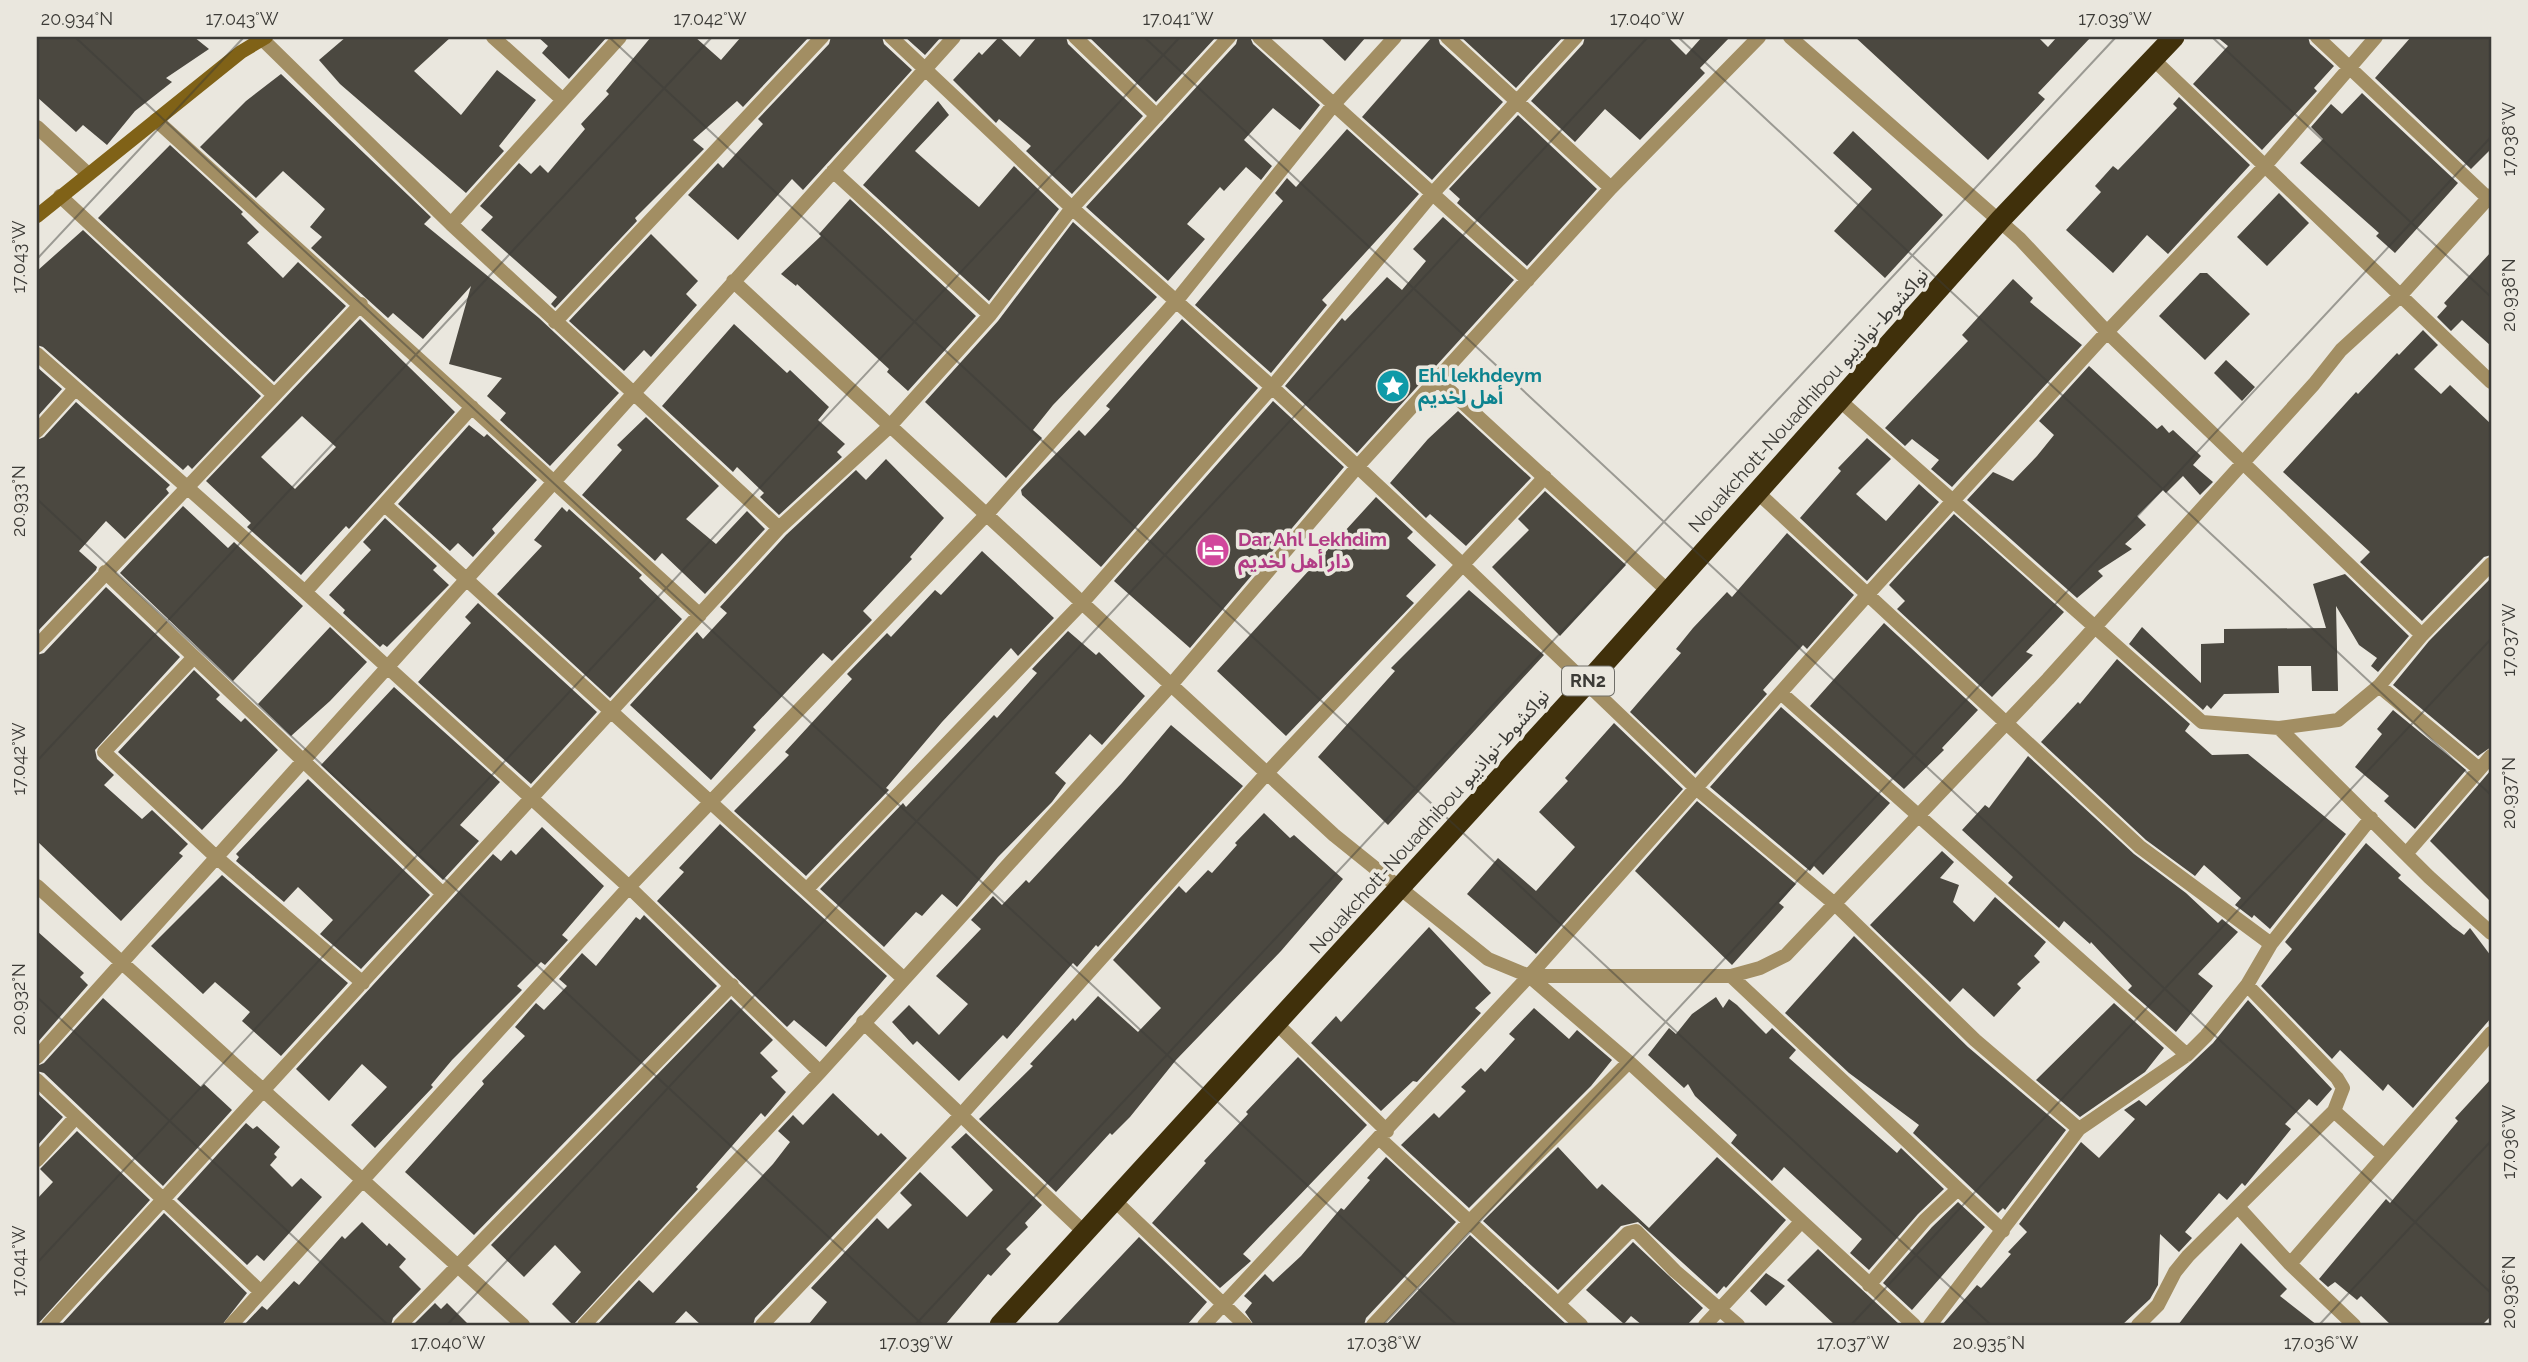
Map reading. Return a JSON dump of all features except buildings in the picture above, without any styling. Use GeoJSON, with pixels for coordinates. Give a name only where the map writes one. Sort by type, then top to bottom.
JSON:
{"type":"FeatureCollection","features":[{"type":"Feature","properties":{"kind":"highway","name":"Nouakchott-Nouadhibou نواكشوط-نواذيبو"},"geometry":{"type":"LineString","coordinates":[[1000,1325],[1083,1231],[1277,1024],[1585,685],[2000,220],[2174,37]]}},
{"type":"Feature","properties":{"kind":"street"},"geometry":{"type":"LineString","coordinates":[[493,37],[563,100]]}},
{"type":"Feature","properties":{"kind":"street"},"geometry":{"type":"LineString","coordinates":[[452,224],[620,37]]}},
{"type":"Feature","properties":{"kind":"street"},"geometry":{"type":"LineString","coordinates":[[555,322],[822,37]]}},
{"type":"Feature","properties":{"kind":"street"},"geometry":{"type":"LineString","coordinates":[[891,37],[1072,208],[1358,466],[1697,789],[1836,905],[1975,1040],[2079,1129]]}},
{"type":"Feature","properties":{"kind":"street"},"geometry":{"type":"LineString","coordinates":[[37,1057],[120,961],[954,37]]}},
{"type":"Feature","properties":{"kind":"street"},"geometry":{"type":"LineString","coordinates":[[1075,37],[1157,116]]}},
{"type":"Feature","properties":{"kind":"street"},"geometry":{"type":"LineString","coordinates":[[48,1325],[779,528],[889,427],[990,315],[1072,208],[1229,37]]}},
{"type":"Feature","properties":{"kind":"street"},"geometry":{"type":"LineString","coordinates":[[1259,37],[1528,279]]}},
{"type":"Feature","properties":{"kind":"street"},"geometry":{"type":"LineString","coordinates":[[231,1325],[629,887],[988,513],[1177,300],[1335,103],[1395,37]]}},
{"type":"Feature","properties":{"kind":"street"},"geometry":{"type":"LineString","coordinates":[[1447,37],[1611,187]]}},
{"type":"Feature","properties":{"kind":"street"},"geometry":{"type":"LineString","coordinates":[[808,888],[1083,602],[1272,387],[1433,193],[1576,37]]}},
{"type":"Feature","properties":{"kind":"street"},"geometry":{"type":"LineString","coordinates":[[584,1325],[820,1072],[1171,685],[1358,466],[1611,187],[1759,37]]}},
{"type":"Feature","properties":{"kind":"street"},"geometry":{"type":"LineString","coordinates":[[1790,37],[2000,220],[2107,332],[2422,635]]}},
{"type":"Feature","properties":{"kind":"street"},"geometry":{"type":"LineString","coordinates":[[1529,976],[1731,976],[1760,968],[1786,955],[2095,629],[2341,350],[2399,297],[2490,198],[2316,37]]}},
{"type":"Feature","properties":{"kind":"street"},"geometry":{"type":"LineString","coordinates":[[1204,1325],[1529,976],[1951,502],[2264,167],[2376,37]]}},
{"type":"Feature","properties":{"kind":"street"},"geometry":{"type":"LineString","coordinates":[[37,216],[87,173],[241,52],[263,38],[555,322],[779,528]]}},
{"type":"Feature","properties":{"kind":"street"},"geometry":{"type":"LineString","coordinates":[[2152,59],[2491,382]]}},
{"type":"Feature","properties":{"kind":"street"},"geometry":{"type":"LineString","coordinates":[[156,120],[700,615]]}},
{"type":"Feature","properties":{"kind":"street"},"geometry":{"type":"LineString","coordinates":[[37,127],[87,173]]}},
{"type":"Feature","properties":{"kind":"street"},"geometry":{"type":"LineString","coordinates":[[833,171],[990,315]]}},
{"type":"Feature","properties":{"kind":"street"},"geometry":{"type":"LineString","coordinates":[[60,196],[273,394]]}},
{"type":"Feature","properties":{"kind":"street"},"geometry":{"type":"LineString","coordinates":[[733,281],[889,427],[988,513],[1267,773],[1398,888],[1488,959],[1529,976],[1629,1062],[1800,1223],[1914,1325]]}},
{"type":"Feature","properties":{"kind":"street"},"geometry":{"type":"LineString","coordinates":[[37,646],[361,304]]}},
{"type":"Feature","properties":{"kind":"street"},"geometry":{"type":"LineString","coordinates":[[37,354],[305,592],[629,887],[820,1072]]}},
{"type":"Feature","properties":{"kind":"street"},"geometry":{"type":"LineString","coordinates":[[1437,379],[1667,590]]}},
{"type":"Feature","properties":{"kind":"street"},"geometry":{"type":"LineString","coordinates":[[37,431],[75,389]]}},
{"type":"Feature","properties":{"kind":"street"},"geometry":{"type":"LineString","coordinates":[[1838,399],[2202,722],[2278,728],[2338,720],[2379,686],[2422,635],[2491,564]]}},
{"type":"Feature","properties":{"kind":"street"},"geometry":{"type":"LineString","coordinates":[[305,592],[472,407]]}},
{"type":"Feature","properties":{"kind":"street"},"geometry":{"type":"LineString","coordinates":[[762,1325],[961,1115],[1267,773],[1545,477]]}},
{"type":"Feature","properties":{"kind":"street"},"geometry":{"type":"LineString","coordinates":[[1757,492],[2140,847],[2271,944]]}},
{"type":"Feature","properties":{"kind":"street"},"geometry":{"type":"LineString","coordinates":[[385,505],[808,888],[903,978]]}},
{"type":"Feature","properties":{"kind":"street"},"geometry":{"type":"LineString","coordinates":[[105,572],[301,762],[443,894]]}},
{"type":"Feature","properties":{"kind":"street"},"geometry":{"type":"LineString","coordinates":[[193,658],[104,752],[215,856],[363,983]]}},
{"type":"Feature","properties":{"kind":"street"},"geometry":{"type":"LineString","coordinates":[[2379,686],[2479,769]]}},
{"type":"Feature","properties":{"kind":"street"},"geometry":{"type":"LineString","coordinates":[[1781,693],[1918,818],[2188,1055]]}},
{"type":"Feature","properties":{"kind":"street"},"geometry":{"type":"LineString","coordinates":[[2278,728],[2491,933]]}},
{"type":"Feature","properties":{"kind":"street"},"geometry":{"type":"LineString","coordinates":[[2406,853],[2491,756]]}},
{"type":"Feature","properties":{"kind":"street"},"geometry":{"type":"LineString","coordinates":[[1930,1325],[2079,1129],[2188,1055],[2247,985],[2271,944],[2371,818]]}},
{"type":"Feature","properties":{"kind":"street"},"geometry":{"type":"LineString","coordinates":[[37,886],[523,1325]]}},
{"type":"Feature","properties":{"kind":"street"},"geometry":{"type":"LineString","coordinates":[[1731,976],[2003,1231]]}},
{"type":"Feature","properties":{"kind":"street"},"geometry":{"type":"LineString","coordinates":[[400,1325],[732,985]]}},
{"type":"Feature","properties":{"kind":"street"},"geometry":{"type":"LineString","coordinates":[[2138,1325],[2158,1305],[2175,1272],[2188,1256],[2334,1111],[2343,1088],[2337,1078],[2247,985]]}},
{"type":"Feature","properties":{"kind":"street"},"geometry":{"type":"LineString","coordinates":[[863,1022],[1083,1231]]}},
{"type":"Feature","properties":{"kind":"street"},"geometry":{"type":"LineString","coordinates":[[1277,1024],[1469,1222],[1581,1325]]}},
{"type":"Feature","properties":{"kind":"street"},"geometry":{"type":"LineString","coordinates":[[2290,1264],[2491,1033]]}},
{"type":"Feature","properties":{"kind":"street"},"geometry":{"type":"LineString","coordinates":[[1373,1325],[1469,1222],[1629,1062]]}},
{"type":"Feature","properties":{"kind":"street"},"geometry":{"type":"LineString","coordinates":[[37,1080],[261,1292]]}},
{"type":"Feature","properties":{"kind":"street"},"geometry":{"type":"LineString","coordinates":[[2334,1111],[2384,1156]]}},
{"type":"Feature","properties":{"kind":"street"},"geometry":{"type":"LineString","coordinates":[[37,1160],[76,1117]]}},
{"type":"Feature","properties":{"kind":"street"},"geometry":{"type":"LineString","coordinates":[[1869,1285],[1958,1189]]}},
{"type":"Feature","properties":{"kind":"street"},"geometry":{"type":"LineString","coordinates":[[1114,1200],[1245,1325]]}},
{"type":"Feature","properties":{"kind":"street"},"geometry":{"type":"LineString","coordinates":[[2239,1208],[2290,1264],[2354,1325]]}},
{"type":"Feature","properties":{"kind":"street"},"geometry":{"type":"LineString","coordinates":[[1704,1325],[1800,1223]]}},
{"type":"Feature","properties":{"kind":"street"},"geometry":{"type":"LineString","coordinates":[[1558,1304],[1628,1233],[1636,1231],[1738,1325]]}},
{"type":"Feature","properties":{"kind":"place","name":"Ehl lekhdeym أهل لخديم"},"geometry":{"type":"Point","coordinates":[1393,386]}},
{"type":"Feature","properties":{"kind":"place","name":"Dar Ahl Lekhdim دار أهل لخديم"},"geometry":{"type":"Point","coordinates":[1213,550]}}]}
